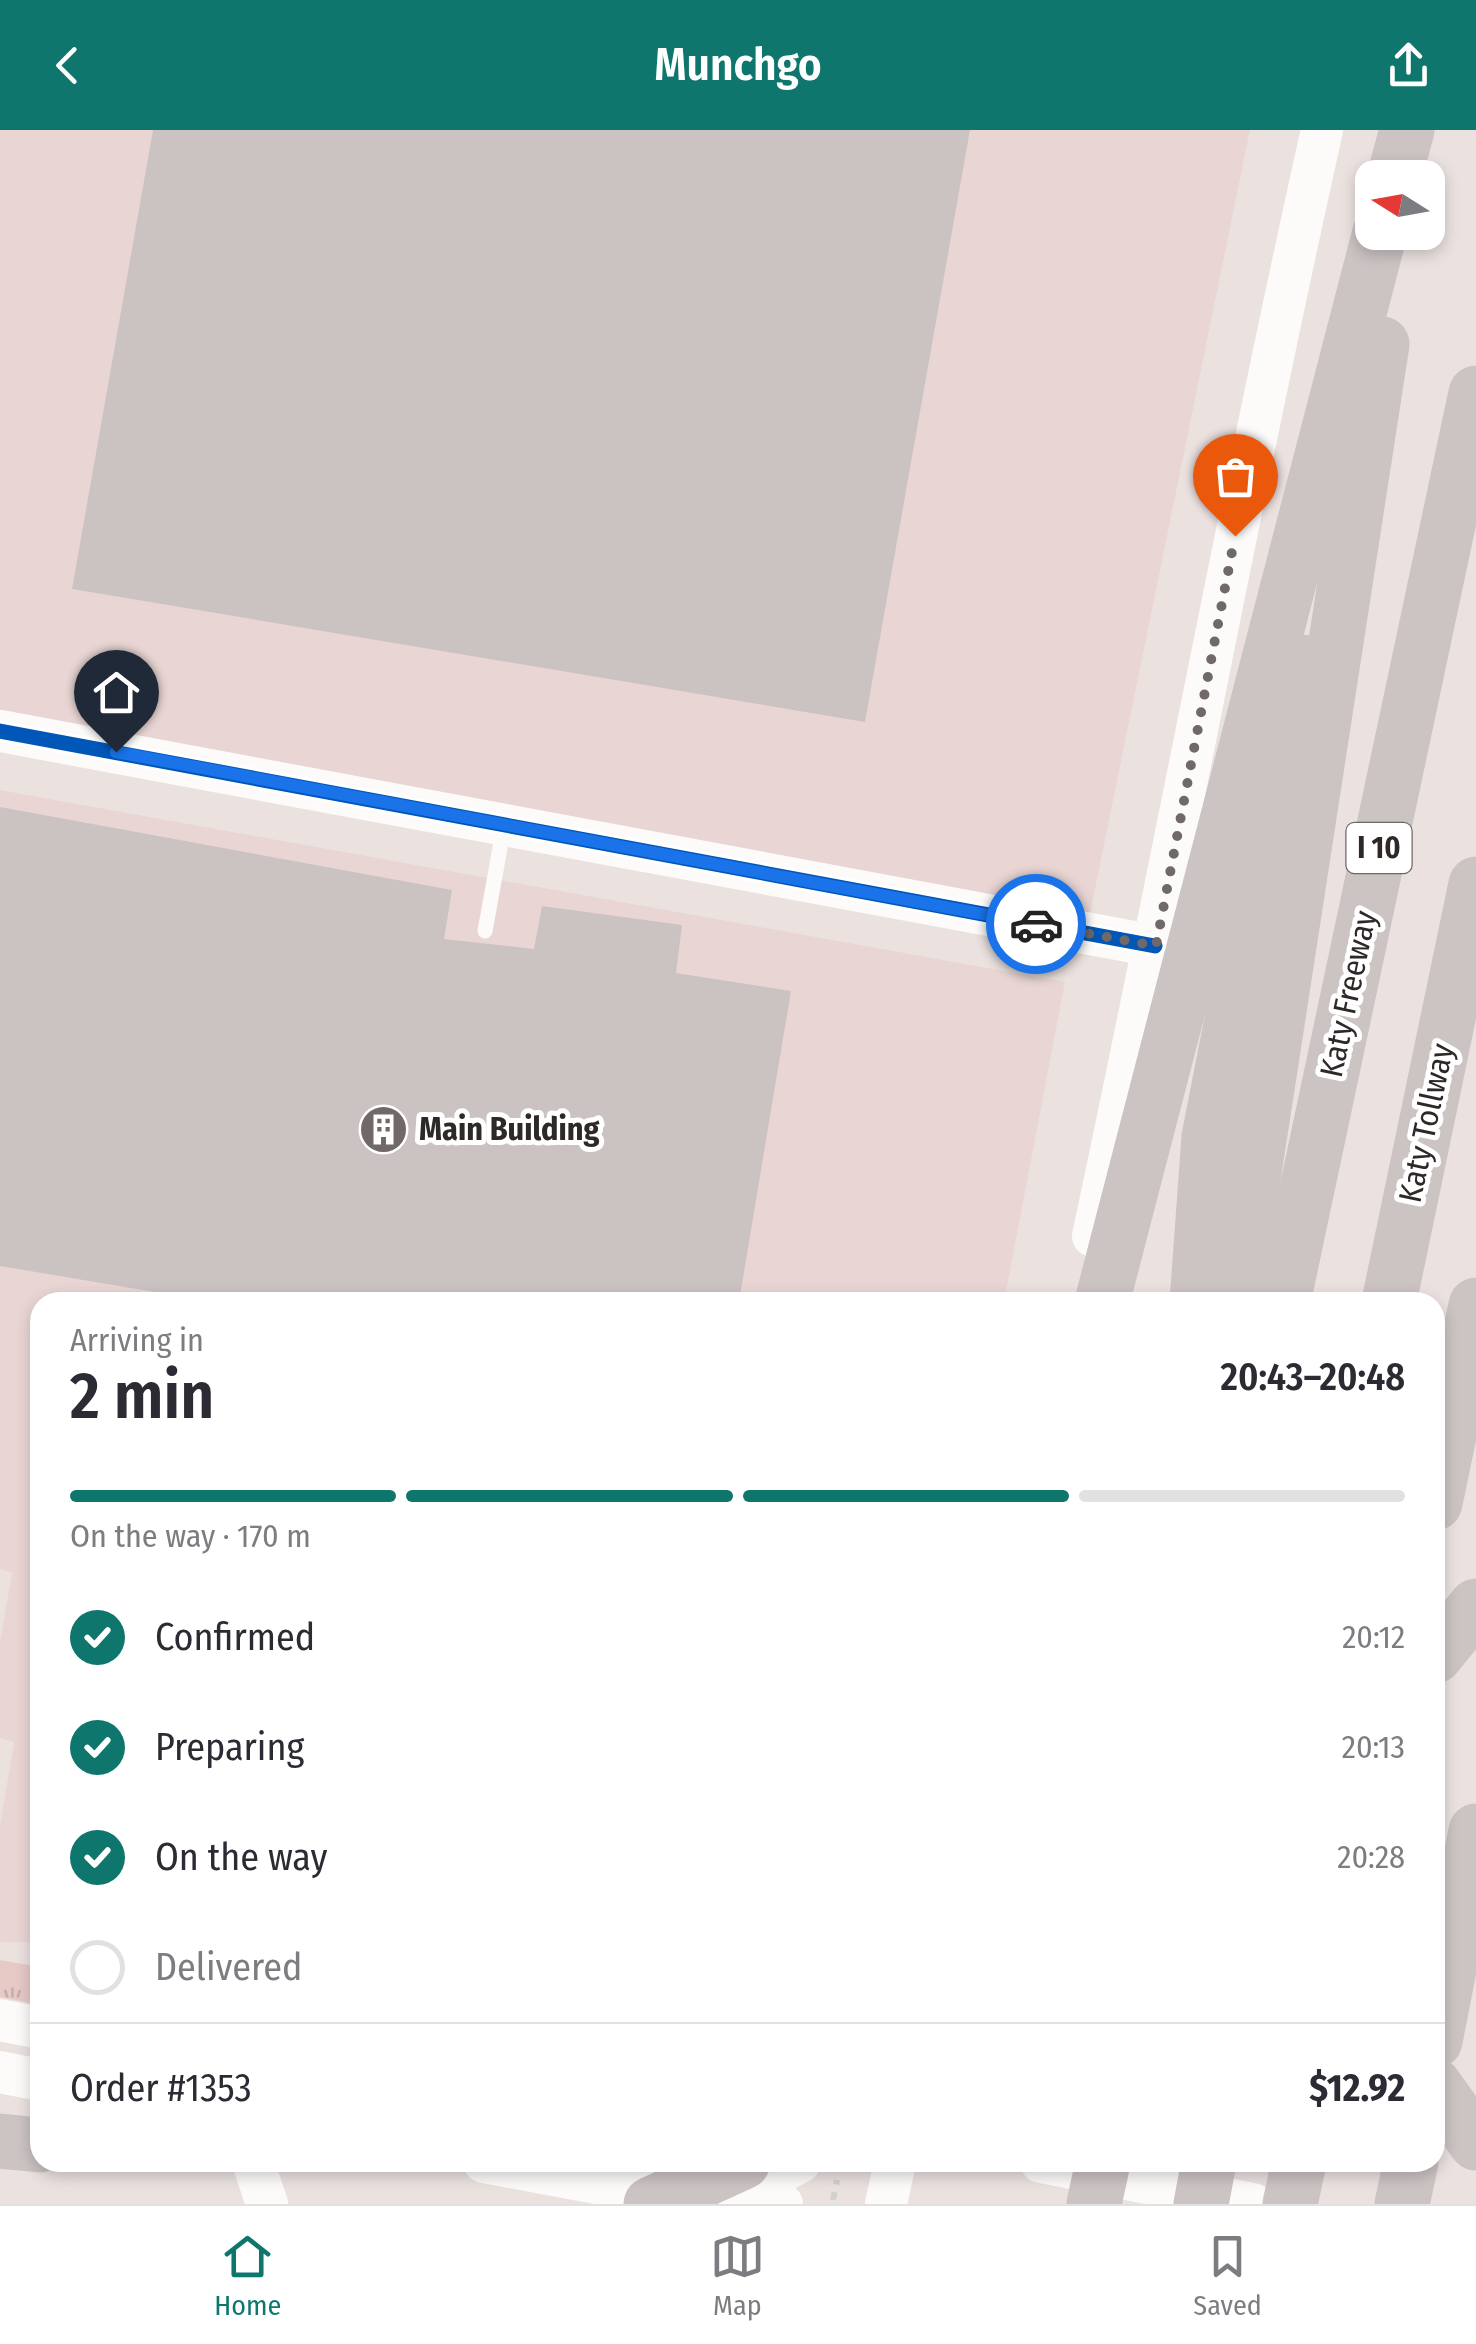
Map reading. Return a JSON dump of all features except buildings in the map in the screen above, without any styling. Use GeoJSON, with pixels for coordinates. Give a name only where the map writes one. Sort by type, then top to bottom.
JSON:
{"type":"FeatureCollection","features":[{"type":"Feature","properties":{"kind":"highway"},"geometry":{"type":"LineString","coordinates":[[1402,160],[1410,130]]}},
{"type":"Feature","properties":{"kind":"highway"},"geometry":{"type":"LineString","coordinates":[[1408,160],[1410,130]]}},
{"type":"Feature","properties":{"kind":"highway"},"geometry":{"type":"LineString","coordinates":[[1105,1292],[1375,250]]}},
{"type":"Feature","properties":{"kind":"highway"},"geometry":{"type":"LineString","coordinates":[[1197,1292],[1201,1201],[1219,1074],[1384,250]]}},
{"type":"Feature","properties":{"kind":"highway"},"geometry":{"type":"LineString","coordinates":[[1236,1292],[1395,250]]}},
{"type":"Feature","properties":{"kind":"highway","name":"Katy Freeway"},"geometry":{"type":"LineString","coordinates":[[1284,1292],[1476,393]]}},
{"type":"Feature","properties":{"kind":"highway","name":"Katy Tollway"},"geometry":{"type":"LineString","coordinates":[[1390,1292],[1476,884]]}},
{"type":"Feature","properties":{"kind":"highway"},"geometry":{"type":"LineString","coordinates":[[1445,1455],[1476,1305]]}},
{"type":"Feature","properties":{"kind":"highway"},"geometry":{"type":"LineString","coordinates":[[1445,1644],[1476,1606]]}},
{"type":"Feature","properties":{"kind":"highway"},"geometry":{"type":"LineString","coordinates":[[1445,1989],[1476,1831]]}},
{"type":"Feature","properties":{"kind":"highway"},"geometry":{"type":"LineString","coordinates":[[1445,2100],[1476,2143]]}},
{"type":"Feature","properties":{"kind":"highway"},"geometry":{"type":"LineString","coordinates":[[0,2141],[30,2144]]}},
{"type":"Feature","properties":{"kind":"highway"},"geometry":{"type":"LineString","coordinates":[[1094,2204],[1101,2172]]}},
{"type":"Feature","properties":{"kind":"highway"},"geometry":{"type":"LineString","coordinates":[[1200,2204],[1207,2172]]}},
{"type":"Feature","properties":{"kind":"highway"},"geometry":{"type":"LineString","coordinates":[[1290,2204],[1297,2172]]}},
{"type":"Feature","properties":{"kind":"highway"},"geometry":{"type":"LineString","coordinates":[[1402,2204],[1409,2172]]}},
{"type":"Feature","properties":{"kind":"highway"},"geometry":{"type":"LineString","coordinates":[[650,2204],[723,2186]]}},
{"type":"Feature","properties":{"kind":"main road"},"geometry":{"type":"LineString","coordinates":[[1081,1292],[1156,946],[1256,424],[1322,130]]}},
{"type":"Feature","properties":{"kind":"main road"},"geometry":{"type":"LineString","coordinates":[[0,731],[1156,946]]}},
{"type":"Feature","properties":{"kind":"main road"},"geometry":{"type":"LineString","coordinates":[[0,2020],[30,2026]]}},
{"type":"Feature","properties":{"kind":"main road"},"geometry":{"type":"LineString","coordinates":[[0,2072],[30,2078]]}},
{"type":"Feature","properties":{"kind":"main road"},"geometry":{"type":"LineString","coordinates":[[257,2172],[267,2204]]}},
{"type":"Feature","properties":{"kind":"main road"},"geometry":{"type":"LineString","coordinates":[[584,2172],[723,2186],[808,2172]]}},
{"type":"Feature","properties":{"kind":"main road"},"geometry":{"type":"LineString","coordinates":[[632,2172],[723,2186],[782,2204]]}},
{"type":"Feature","properties":{"kind":"main road"},"geometry":{"type":"LineString","coordinates":[[886,2204],[893,2172]]}},
{"type":"Feature","properties":{"kind":"main road"},"geometry":{"type":"LineString","coordinates":[[1091,2172],[1253,2204]]}},
{"type":"Feature","properties":{"kind":"lane"},"geometry":{"type":"LineString","coordinates":[[485,931],[504,824]]}},
{"type":"Feature","properties":{"kind":"path"},"geometry":{"type":"LineString","coordinates":[[819,2172],[833,2200]]}},
{"type":"Feature","properties":{"kind":"shaded area"},"geometry":{"type":"Polygon","coordinates":[[[0,130],[1250,130],[1086,933],[0,731],[0,130]]]}},
{"type":"Feature","properties":{"kind":"shaded area","name":"Main Building"},"geometry":{"type":"Polygon","coordinates":[[[0,790],[1065,982],[1006,1292],[30,1292],[30,1943],[0,1942],[0,1826],[14,1742],[0,1738],[0,1643],[12,1573],[0,1569],[0,790]]]}},
{"type":"Feature","properties":{"kind":"green space"},"geometry":{"type":"Polygon","coordinates":[[[0,1960],[30,1965],[30,2003],[0,1997],[0,1960]]]}},
{"type":"Feature","properties":{"kind":"cycle path"},"geometry":{"type":"LineString","coordinates":[[0,731],[1155,946]]}},
{"type":"Feature","properties":{"kind":"way so far"},"geometry":{"type":"LineString","coordinates":[[1036,924],[1156,946],[1235,536]]}},
{"type":"Feature","properties":{"kind":"place","name":"Main Building"},"geometry":{"type":"Point","coordinates":[384,1129]}},
{"type":"Feature","properties":{"kind":"route"},"geometry":{"type":"LineString","coordinates":[[116,752],[1036,924]]}}]}
